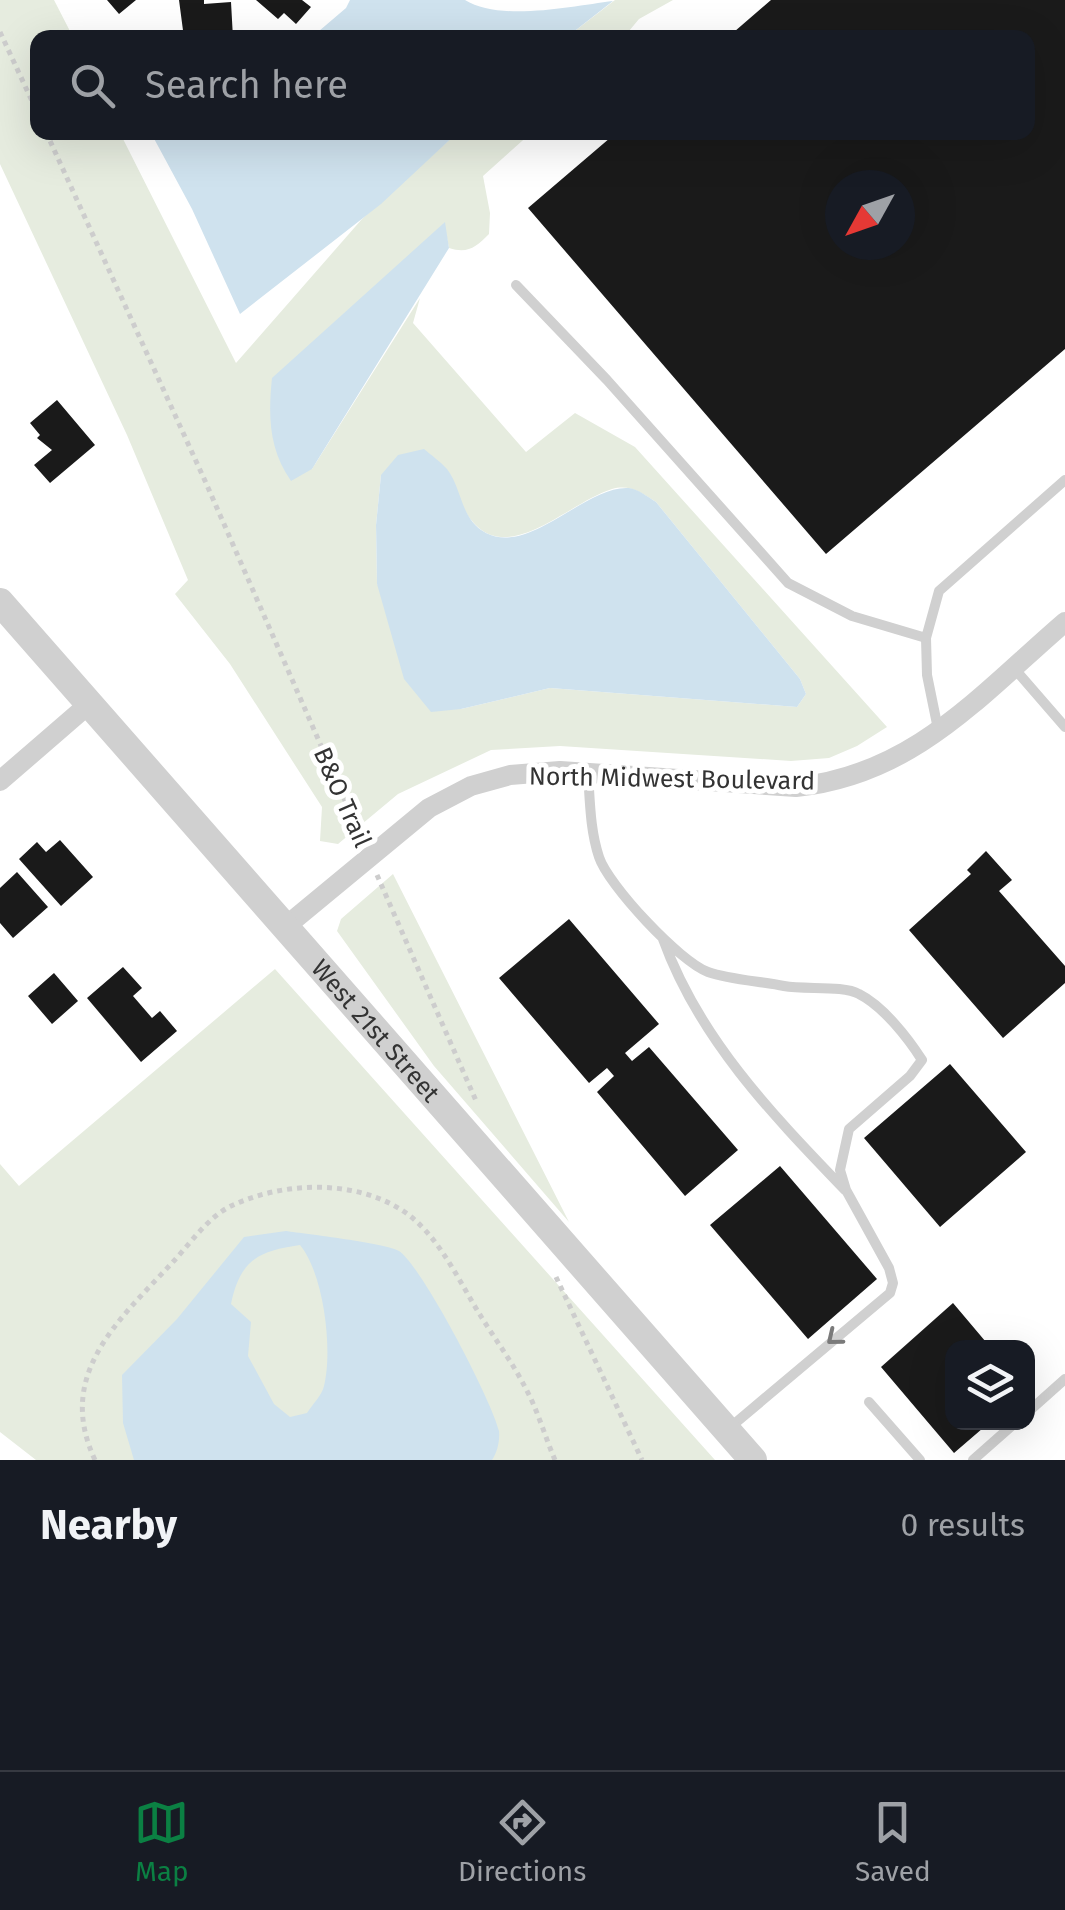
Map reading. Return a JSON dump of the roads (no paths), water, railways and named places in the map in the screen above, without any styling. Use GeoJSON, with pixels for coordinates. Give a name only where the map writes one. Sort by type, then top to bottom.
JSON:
{"type":"FeatureCollection","features":[{"type":"Feature","properties":{"kind":"street","name":"West 21st Street"},"geometry":{"type":"LineString","coordinates":[[0,602],[752,1460]]}},
{"type":"Feature","properties":{"kind":"street","name":"North Midwest Boulevard"},"geometry":{"type":"LineString","coordinates":[[285,927],[420,814],[472,786],[527,772],[757,786],[810,785],[875,769],[938,731],[1065,622]]}},
{"type":"Feature","properties":{"kind":"street"},"geometry":{"type":"LineString","coordinates":[[0,782],[89,704]]}},
{"type":"Feature","properties":{"kind":"lane"},"geometry":{"type":"LineString","coordinates":[[516,285],[788,583],[852,616],[926,638]]}},
{"type":"Feature","properties":{"kind":"lane"},"geometry":{"type":"LineString","coordinates":[[938,731],[927,676],[926,638],[940,591],[1065,480]]}},
{"type":"Feature","properties":{"kind":"lane"},"geometry":{"type":"LineString","coordinates":[[1013,667],[1065,727]]}},
{"type":"Feature","properties":{"kind":"lane"},"geometry":{"type":"LineString","coordinates":[[588,773],[591,820],[599,858],[609,879],[679,954],[707,972],[808,990],[843,988],[859,994],[916,1050],[921,1064],[849,1129],[840,1170],[846,1190],[890,1268],[894,1283],[890,1292],[726,1430]]}},
{"type":"Feature","properties":{"kind":"lane"},"geometry":{"type":"LineString","coordinates":[[661,935],[678,980],[709,1034],[795,1138],[846,1190]]}},
{"type":"Feature","properties":{"kind":"lane"},"geometry":{"type":"LineString","coordinates":[[1035,1406],[1065,1379]]}},
{"type":"Feature","properties":{"kind":"lane"},"geometry":{"type":"LineString","coordinates":[[868,1402],[920,1460]]}},
{"type":"Feature","properties":{"kind":"lane"},"geometry":{"type":"LineString","coordinates":[[973,1460],[1007,1430]]}},
{"type":"Feature","properties":{"kind":"water"},"geometry":{"type":"Polygon","coordinates":[[[350,0],[465,0],[480,7],[517,11],[613,1],[576,30],[320,30],[350,0]]]}},
{"type":"Feature","properties":{"kind":"water"},"geometry":{"type":"Polygon","coordinates":[[[155,140],[450,140],[381,204],[240,314],[192,209],[155,140]]]}},
{"type":"Feature","properties":{"kind":"water"},"geometry":{"type":"Polygon","coordinates":[[[445,222],[449,248],[312,469],[291,481],[278,457],[272,432],[272,378],[445,222]]]}},
{"type":"Feature","properties":{"kind":"water"},"geometry":{"type":"Polygon","coordinates":[[[424,449],[447,469],[471,520],[486,533],[503,538],[539,528],[612,490],[629,488],[656,502],[800,679],[806,694],[797,707],[550,688],[431,712],[404,679],[377,584],[376,525],[381,475],[398,455],[424,449]]]}},
{"type":"Feature","properties":{"kind":"water"},"geometry":{"type":"Polygon","coordinates":[[[286,1231],[399,1251],[439,1307],[484,1393],[499,1431],[492,1460],[134,1460],[123,1423],[122,1375],[177,1319],[244,1237],[286,1231]],[[300,1245],[262,1255],[245,1268],[231,1304],[251,1322],[248,1356],[274,1404],[290,1417],[307,1413],[323,1389],[327,1371],[321,1293],[300,1245]]]}}]}
